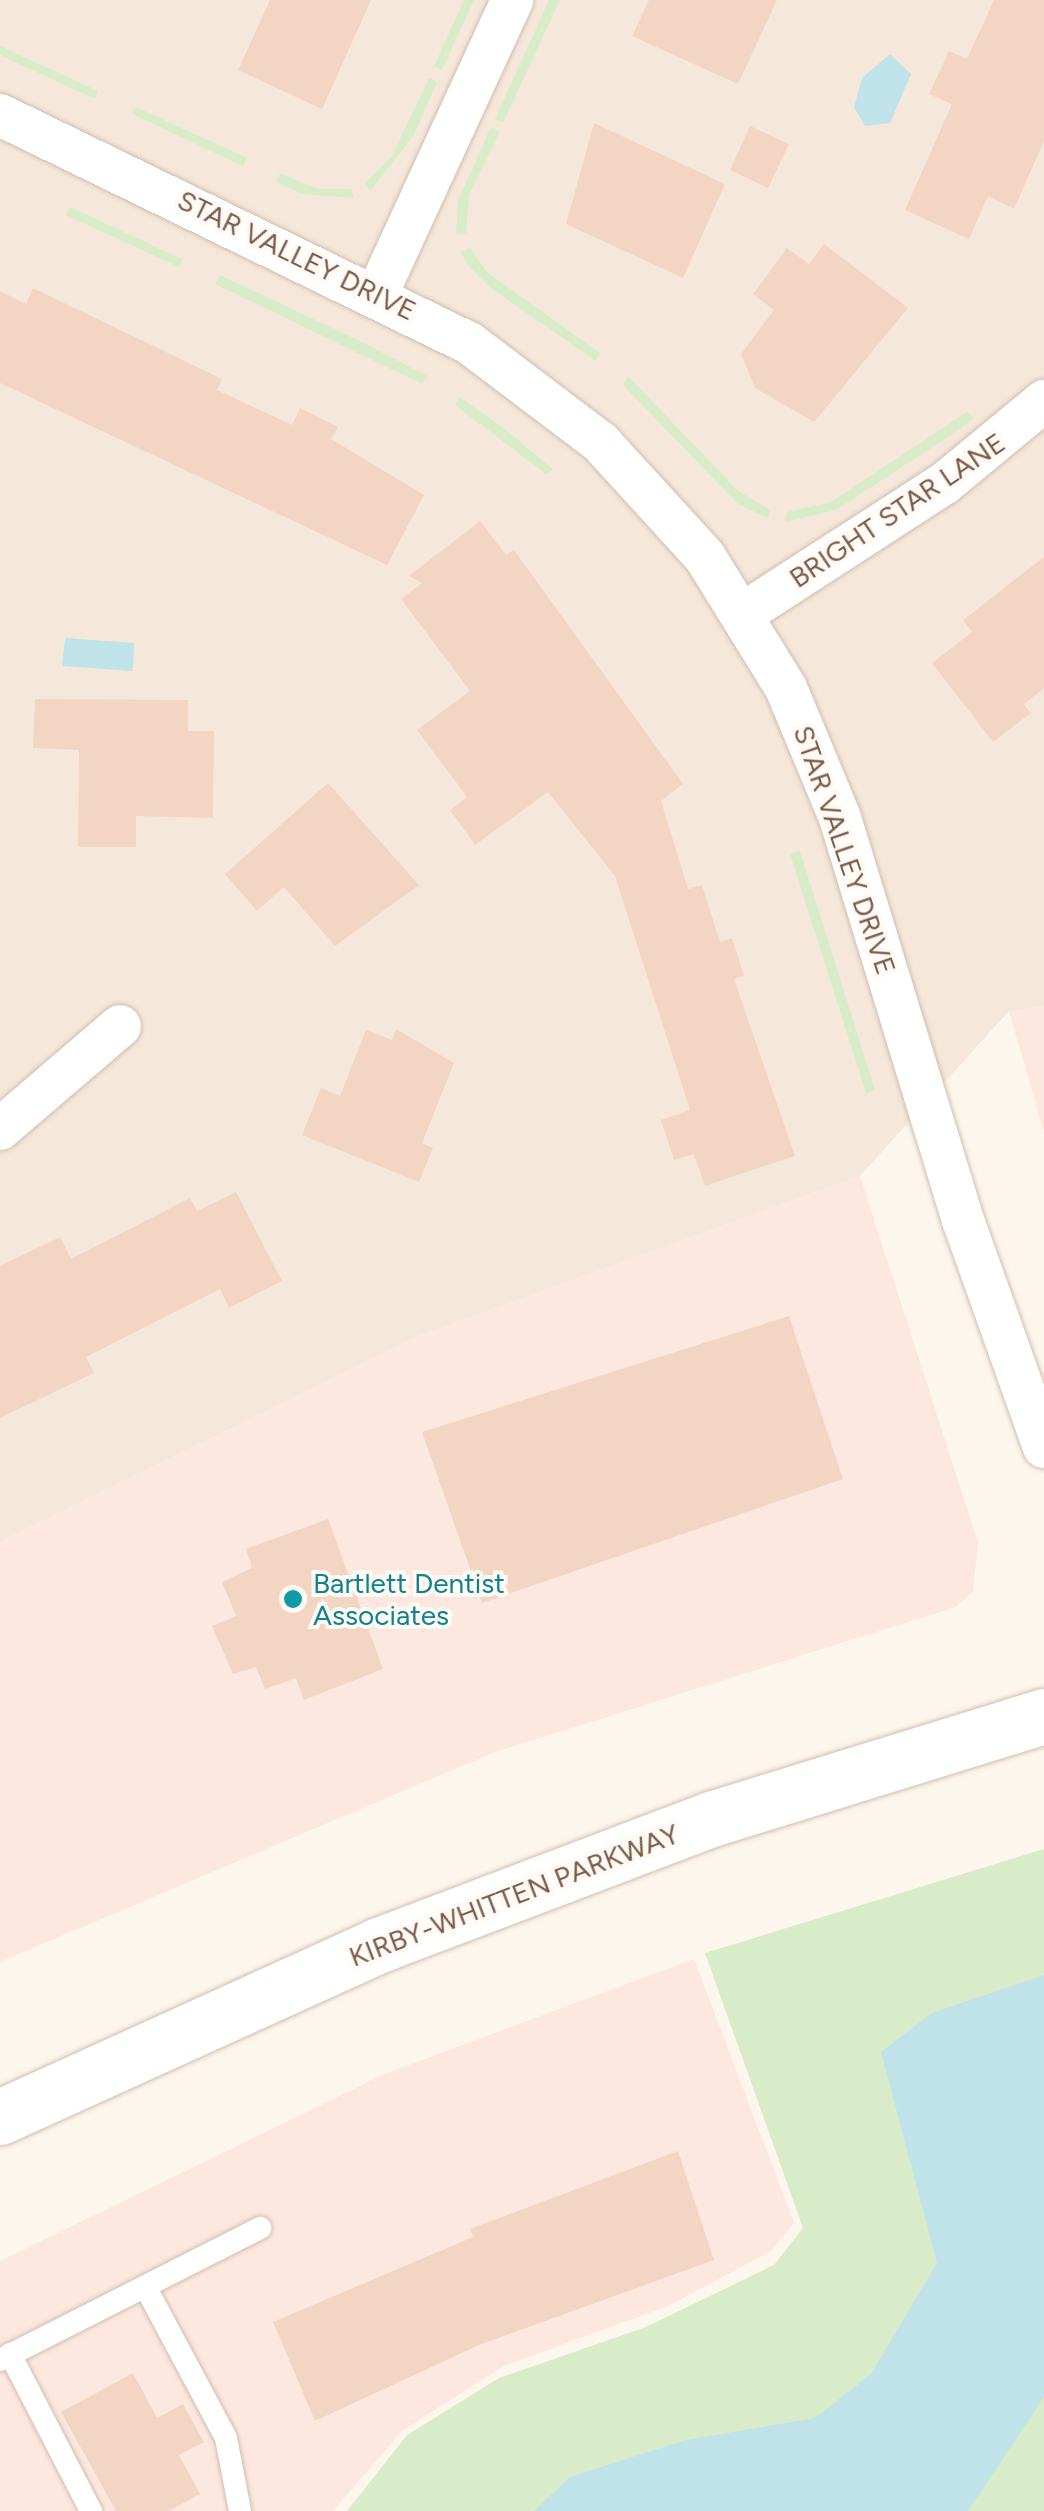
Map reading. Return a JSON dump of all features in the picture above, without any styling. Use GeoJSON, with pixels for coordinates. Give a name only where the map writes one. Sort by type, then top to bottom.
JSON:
{"type":"FeatureCollection","features":[{"type":"Feature","properties":{"kind":"main road","name":"KIRBY-WHITTEN PARKWAY"},"geometry":{"type":"LineString","coordinates":[[0,2117],[434,1924],[711,1820],[1044,1716]]}},
{"type":"Feature","properties":{"kind":"street"},"geometry":{"type":"LineString","coordinates":[[378,292],[512,0]]}},
{"type":"Feature","properties":{"kind":"street","name":"STAR VALLEY DRIVE"},"geometry":{"type":"LineString","coordinates":[[0,115],[378,292],[468,344],[601,443],[744,613],[840,818],[963,1220],[1044,1447]]}},
{"type":"Feature","properties":{"kind":"street","name":"BRIGHT STAR LANE"},"geometry":{"type":"LineString","coordinates":[[744,613],[946,483],[1044,400]]}},
{"type":"Feature","properties":{"kind":"street"},"geometry":{"type":"LineString","coordinates":[[0,1128],[120,1026]]}},
{"type":"Feature","properties":{"kind":"lane"},"geometry":{"type":"LineString","coordinates":[[91,2511],[5,2357],[260,2228]]}},
{"type":"Feature","properties":{"kind":"lane"},"geometry":{"type":"LineString","coordinates":[[146,2288],[226,2438],[240,2511]]}},
{"type":"Feature","properties":{"kind":"shaded area"},"geometry":{"type":"Polygon","coordinates":[[[0,0],[1044,0],[1044,1006],[1008,1012],[860,1176],[419,1336],[0,1542],[0,0]]]}},
{"type":"Feature","properties":{"kind":"shaded area"},"geometry":{"type":"Polygon","coordinates":[[[1044,1006],[1044,1131],[1009,1012],[1044,1006]]]}},
{"type":"Feature","properties":{"kind":"shaded area"},"geometry":{"type":"Polygon","coordinates":[[[860,1176],[978,1542],[973,1592],[956,1607],[495,1752],[0,1962],[0,1542],[419,1336],[860,1176]]]}},
{"type":"Feature","properties":{"kind":"shaded area"},"geometry":{"type":"Polygon","coordinates":[[[694,1959],[794,2223],[771,2251],[668,2306],[504,2366],[403,2430],[333,2511],[0,2511],[0,2261],[387,2073],[694,1959]]]}},
{"type":"Feature","properties":{"kind":"green space"},"geometry":{"type":"Polygon","coordinates":[[[464,0],[474,0],[442,70],[434,66],[464,0]]]}},
{"type":"Feature","properties":{"kind":"green space"},"geometry":{"type":"Polygon","coordinates":[[[549,0],[560,0],[503,123],[495,119],[549,0]]]}},
{"type":"Feature","properties":{"kind":"green space"},"geometry":{"type":"Polygon","coordinates":[[[0,46],[98,91],[95,99],[0,55],[0,46]]]}},
{"type":"Feature","properties":{"kind":"green space"},"geometry":{"type":"Polygon","coordinates":[[[429,78],[437,82],[414,135],[370,191],[365,183],[392,156],[429,78]]]}},
{"type":"Feature","properties":{"kind":"green space"},"geometry":{"type":"Polygon","coordinates":[[[136,107],[247,158],[243,166],[132,114],[136,107]]]}},
{"type":"Feature","properties":{"kind":"green space"},"geometry":{"type":"Polygon","coordinates":[[[491,127],[500,131],[469,195],[466,233],[456,234],[458,201],[491,127]]]}},
{"type":"Feature","properties":{"kind":"green space"},"geometry":{"type":"Polygon","coordinates":[[[280,173],[317,189],[351,189],[354,198],[302,194],[276,182],[280,173]]]}},
{"type":"Feature","properties":{"kind":"green space"},"geometry":{"type":"Polygon","coordinates":[[[70,207],[182,259],[179,267],[66,215],[70,207]]]}},
{"type":"Feature","properties":{"kind":"green space"},"geometry":{"type":"Polygon","coordinates":[[[470,248],[487,272],[600,353],[596,361],[488,286],[466,263],[461,252],[470,248]]]}},
{"type":"Feature","properties":{"kind":"green space"},"geometry":{"type":"Polygon","coordinates":[[[220,275],[427,376],[422,384],[215,284],[220,275]]]}},
{"type":"Feature","properties":{"kind":"green space"},"geometry":{"type":"Polygon","coordinates":[[[628,376],[737,490],[770,510],[768,518],[738,504],[623,385],[628,376]]]}},
{"type":"Feature","properties":{"kind":"green space"},"geometry":{"type":"Polygon","coordinates":[[[459,397],[553,469],[546,474],[455,405],[459,397]]]}},
{"type":"Feature","properties":{"kind":"green space"},"geometry":{"type":"Polygon","coordinates":[[[967,412],[974,418],[836,510],[785,522],[787,512],[831,502],[967,412]]]}},
{"type":"Feature","properties":{"kind":"green space"},"geometry":{"type":"Polygon","coordinates":[[[800,851],[875,1090],[866,1093],[790,854],[800,851]]]}},
{"type":"Feature","properties":{"kind":"green space"},"geometry":{"type":"Polygon","coordinates":[[[1044,1849],[1044,2511],[347,2511],[407,2435],[499,2378],[646,2327],[774,2265],[803,2228],[705,1953],[1044,1849]]]}},
{"type":"Feature","properties":{"kind":"water"},"geometry":{"type":"Polygon","coordinates":[[[890,54],[911,74],[890,123],[865,126],[854,107],[862,78],[890,54]]]}},
{"type":"Feature","properties":{"kind":"water"},"geometry":{"type":"Polygon","coordinates":[[[65,638],[134,643],[133,671],[62,666],[65,638]]]}},
{"type":"Feature","properties":{"kind":"water"},"geometry":{"type":"Polygon","coordinates":[[[1044,1975],[1044,2397],[968,2511],[534,2511],[570,2477],[686,2440],[815,2418],[871,2374],[937,2263],[881,2052],[932,2013],[1044,1975]]]}},
{"type":"Feature","properties":{"kind":"building"},"geometry":{"type":"Polygon","coordinates":[[[270,0],[371,0],[322,109],[238,70],[270,0]]]}},
{"type":"Feature","properties":{"kind":"building"},"geometry":{"type":"Polygon","coordinates":[[[649,0],[777,0],[738,84],[632,36],[649,0]]]}},
{"type":"Feature","properties":{"kind":"building"},"geometry":{"type":"Polygon","coordinates":[[[994,0],[1044,0],[1044,141],[1014,209],[988,196],[969,239],[905,210],[952,104],[929,94],[949,51],[967,59],[994,0]]]}},
{"type":"Feature","properties":{"kind":"building"},"geometry":{"type":"Polygon","coordinates":[[[594,123],[725,184],[683,278],[566,224],[594,123]]]}},
{"type":"Feature","properties":{"kind":"building"},"geometry":{"type":"Polygon","coordinates":[[[750,126],[789,144],[768,188],[730,170],[750,126]]]}},
{"type":"Feature","properties":{"kind":"building"},"geometry":{"type":"Polygon","coordinates":[[[824,244],[908,308],[814,422],[755,388],[741,354],[774,310],[753,294],[787,248],[809,264],[824,244]]]}},
{"type":"Feature","properties":{"kind":"building"},"geometry":{"type":"Polygon","coordinates":[[[33,288],[222,379],[217,390],[292,425],[300,408],[338,427],[331,439],[424,495],[387,565],[0,383],[0,291],[26,304],[33,288]]]}},
{"type":"Feature","properties":{"kind":"building"},"geometry":{"type":"Polygon","coordinates":[[[480,521],[506,555],[514,550],[683,784],[661,801],[688,889],[702,885],[720,942],[732,938],[744,976],[734,979],[795,1156],[705,1186],[694,1154],[674,1160],[661,1120],[690,1110],[615,876],[548,792],[475,845],[450,810],[467,797],[417,730],[470,691],[401,599],[422,583],[409,576],[480,521]]]}},
{"type":"Feature","properties":{"kind":"building"},"geometry":{"type":"Polygon","coordinates":[[[1044,557],[1044,688],[1024,704],[1031,713],[993,742],[932,663],[972,632],[963,620],[1044,557]]]}},
{"type":"Feature","properties":{"kind":"building"},"geometry":{"type":"Polygon","coordinates":[[[35,699],[188,700],[188,731],[214,731],[213,818],[136,816],[136,847],[78,847],[79,750],[33,748],[35,699]]]}},
{"type":"Feature","properties":{"kind":"building"},"geometry":{"type":"Polygon","coordinates":[[[328,783],[419,885],[335,946],[284,887],[257,911],[225,874],[328,783]]]}},
{"type":"Feature","properties":{"kind":"building"},"geometry":{"type":"Polygon","coordinates":[[[396,1029],[454,1063],[422,1143],[433,1148],[419,1182],[302,1135],[321,1088],[340,1096],[366,1030],[392,1040],[396,1029]]]}},
{"type":"Feature","properties":{"kind":"building"},"geometry":{"type":"Polygon","coordinates":[[[236,1192],[282,1281],[229,1308],[220,1289],[86,1357],[94,1373],[0,1418],[0,1266],[60,1237],[71,1259],[190,1198],[197,1211],[236,1192]]]}},
{"type":"Feature","properties":{"kind":"building"},"geometry":{"type":"Polygon","coordinates":[[[789,1316],[843,1479],[482,1603],[422,1432],[789,1316]]]}},
{"type":"Feature","properties":{"kind":"building","name":"Bartlett Dentist Associates"},"geometry":{"type":"Polygon","coordinates":[[[328,1519],[383,1669],[304,1700],[296,1678],[265,1689],[256,1667],[233,1674],[212,1626],[236,1616],[222,1582],[252,1568],[246,1549],[328,1519]]]}},
{"type":"Feature","properties":{"kind":"building"},"geometry":{"type":"Polygon","coordinates":[[[678,2151],[714,2260],[479,2345],[315,2421],[273,2322],[473,2237],[470,2229],[678,2151]]]}},
{"type":"Feature","properties":{"kind":"building"},"geometry":{"type":"Polygon","coordinates":[[[133,2373],[157,2418],[183,2404],[204,2442],[179,2455],[200,2494],[169,2511],[116,2511],[61,2412],[133,2373]]]}},
{"type":"Feature","properties":{"kind":"place","name":"Bartlett Dentist Associates"},"geometry":{"type":"Point","coordinates":[293,1599]}}]}
